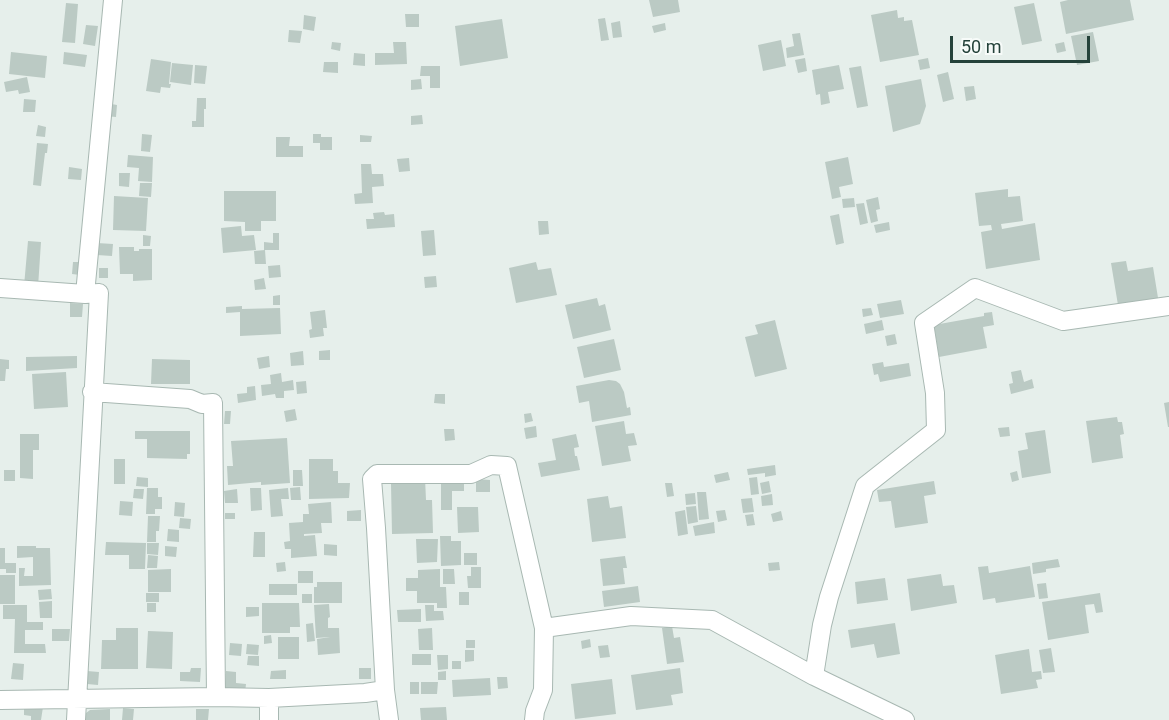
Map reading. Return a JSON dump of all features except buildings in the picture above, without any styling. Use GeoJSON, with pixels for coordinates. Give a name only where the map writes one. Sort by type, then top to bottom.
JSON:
{"type":"FeatureCollection","features":[{"type":"Feature","properties":{"kind":"street"},"geometry":{"type":"LineString","coordinates":[[85,294],[113,0]]}},
{"type":"Feature","properties":{"kind":"street"},"geometry":{"type":"LineString","coordinates":[[0,288],[99,293],[76,720]]}},
{"type":"Feature","properties":{"kind":"street"},"geometry":{"type":"LineString","coordinates":[[814,676],[829,597],[865,486],[936,430],[935,393],[924,323],[975,288],[1063,321],[1169,306]]}},
{"type":"Feature","properties":{"kind":"street"},"geometry":{"type":"LineString","coordinates":[[92,392],[190,399],[201,404],[213,403],[216,697]]}},
{"type":"Feature","properties":{"kind":"street"},"geometry":{"type":"LineString","coordinates":[[389,720],[385,690],[372,479],[377,474],[471,474],[491,465],[507,466],[544,628],[543,690],[534,720]]}},
{"type":"Feature","properties":{"kind":"street"},"geometry":{"type":"LineString","coordinates":[[544,628],[631,616],[712,620],[814,676],[905,720]]}},
{"type":"Feature","properties":{"kind":"street"},"geometry":{"type":"LineString","coordinates":[[0,700],[269,698],[385,690]]}},
{"type":"Feature","properties":{"kind":"street"},"geometry":{"type":"LineString","coordinates":[[269,698],[269,720]]}}]}
